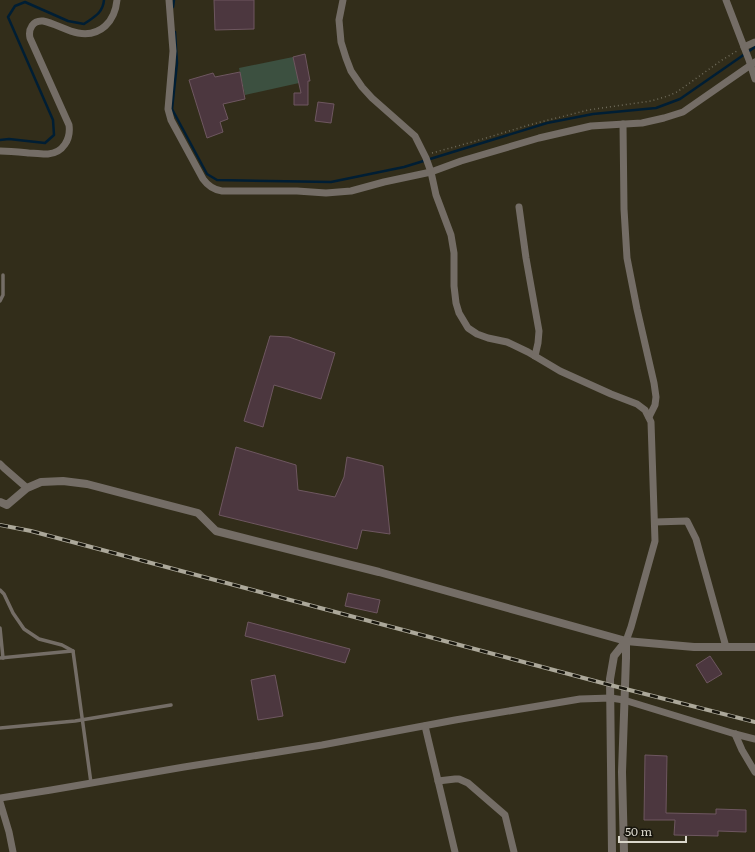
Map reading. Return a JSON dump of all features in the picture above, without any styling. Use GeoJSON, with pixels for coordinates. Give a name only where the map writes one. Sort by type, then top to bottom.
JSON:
{"type":"FeatureCollection","features":[{"type":"Feature","properties":{"kind":"street"},"geometry":{"type":"LineString","coordinates":[[0,151],[43,154],[52,153],[61,149],[69,135],[69,124],[30,38],[29,31],[32,26],[37,22],[43,21],[78,33],[92,32],[102,28],[110,21],[115,12],[117,0]]}},
{"type":"Feature","properties":{"kind":"street"},"geometry":{"type":"LineString","coordinates":[[169,0],[173,51],[168,109],[171,120],[202,179],[210,187],[222,191],[297,191],[326,194],[351,191],[461,162],[539,138],[591,126],[653,121],[683,112],[751,62]]}},
{"type":"Feature","properties":{"kind":"street"},"geometry":{"type":"LineString","coordinates":[[342,0],[340,20],[341,42],[351,71],[372,98],[415,136],[425,156],[436,195],[451,234],[454,253],[454,286],[456,302],[459,313],[468,328],[477,334],[488,338],[507,342],[560,371],[637,404],[646,410],[651,422],[655,541],[631,627],[626,641],[614,656],[610,679],[612,852]]}},
{"type":"Feature","properties":{"kind":"street"},"geometry":{"type":"LineString","coordinates":[[726,0],[744,48],[751,62],[755,79]]}},
{"type":"Feature","properties":{"kind":"street"},"geometry":{"type":"LineString","coordinates":[[744,48],[755,42]]}},
{"type":"Feature","properties":{"kind":"street"},"geometry":{"type":"LineString","coordinates":[[623,124],[624,209],[627,258],[656,398],[655,405],[649,417]]}},
{"type":"Feature","properties":{"kind":"street"},"geometry":{"type":"LineString","coordinates":[[519,207],[526,258],[539,331],[535,356]]}},
{"type":"Feature","properties":{"kind":"street"},"geometry":{"type":"LineString","coordinates":[[0,464],[27,488]]}},
{"type":"Feature","properties":{"kind":"street"},"geometry":{"type":"LineString","coordinates":[[0,502],[7,505],[27,488],[41,482],[63,481],[87,484],[198,513],[216,531],[379,572],[626,641],[694,647],[755,647]]}},
{"type":"Feature","properties":{"kind":"street"},"geometry":{"type":"LineString","coordinates":[[655,522],[687,521],[696,539],[726,647]]}},
{"type":"Feature","properties":{"kind":"street"},"geometry":{"type":"LineString","coordinates":[[624,852],[622,772],[626,641]]}},
{"type":"Feature","properties":{"kind":"street"},"geometry":{"type":"LineString","coordinates":[[0,798],[322,745],[580,699],[611,698],[624,700],[755,740]]}},
{"type":"Feature","properties":{"kind":"street"},"geometry":{"type":"LineString","coordinates":[[425,726],[455,852]]}},
{"type":"Feature","properties":{"kind":"street"},"geometry":{"type":"LineString","coordinates":[[735,734],[742,750],[755,772]]}},
{"type":"Feature","properties":{"kind":"street"},"geometry":{"type":"LineString","coordinates":[[438,781],[455,779],[464,780],[472,785],[499,810],[504,815],[514,852]]}},
{"type":"Feature","properties":{"kind":"street"},"geometry":{"type":"LineString","coordinates":[[0,802],[13,852]]}},
{"type":"Feature","properties":{"kind":"lane"},"geometry":{"type":"LineString","coordinates":[[0,301],[3,295],[3,275]]}},
{"type":"Feature","properties":{"kind":"lane"},"geometry":{"type":"LineString","coordinates":[[0,590],[4,594],[13,613],[24,629],[39,639],[62,645],[73,651]]}},
{"type":"Feature","properties":{"kind":"lane"},"geometry":{"type":"LineString","coordinates":[[0,628],[2,658],[73,651]]}},
{"type":"Feature","properties":{"kind":"lane"},"geometry":{"type":"LineString","coordinates":[[73,651],[91,783]]}},
{"type":"Feature","properties":{"kind":"lane"},"geometry":{"type":"LineString","coordinates":[[0,728],[82,719],[171,705]]}},
{"type":"Feature","properties":{"kind":"path"},"geometry":{"type":"LineString","coordinates":[[425,156],[528,125],[588,110],[660,99],[677,92],[722,60],[744,48]]}},
{"type":"Feature","properties":{"kind":"green space"},"geometry":{"type":"Polygon","coordinates":[[[293,57],[299,83],[245,95],[239,68],[293,57]]]}},
{"type":"Feature","properties":{"kind":"building"},"geometry":{"type":"Polygon","coordinates":[[[214,0],[254,0],[254,29],[215,30],[214,0]]]}},
{"type":"Feature","properties":{"kind":"building"},"geometry":{"type":"Polygon","coordinates":[[[305,54],[310,81],[308,81],[308,105],[294,105],[294,93],[301,93],[293,57],[305,54]]]}},
{"type":"Feature","properties":{"kind":"building"},"geometry":{"type":"Polygon","coordinates":[[[240,72],[245,99],[223,104],[228,119],[220,122],[223,132],[207,138],[189,80],[213,73],[215,77],[240,72]]]}},
{"type":"Feature","properties":{"kind":"building"},"geometry":{"type":"Polygon","coordinates":[[[318,102],[334,104],[331,123],[315,121],[318,102]]]}},
{"type":"Feature","properties":{"kind":"building"},"geometry":{"type":"Polygon","coordinates":[[[270,336],[289,337],[335,353],[321,399],[274,385],[263,427],[244,421],[270,336]]]}},
{"type":"Feature","properties":{"kind":"building"},"geometry":{"type":"Polygon","coordinates":[[[236,447],[296,465],[298,490],[335,497],[344,477],[347,457],[383,466],[390,534],[362,530],[357,549],[219,515],[236,447]]]}},
{"type":"Feature","properties":{"kind":"building"},"geometry":{"type":"Polygon","coordinates":[[[348,593],[380,600],[377,613],[345,606],[348,593]]]}},
{"type":"Feature","properties":{"kind":"building"},"geometry":{"type":"Polygon","coordinates":[[[248,622],[350,649],[345,663],[245,636],[248,622]]]}},
{"type":"Feature","properties":{"kind":"building"},"geometry":{"type":"Polygon","coordinates":[[[710,656],[722,674],[707,683],[696,665],[710,656]]]}},
{"type":"Feature","properties":{"kind":"building"},"geometry":{"type":"Polygon","coordinates":[[[275,675],[283,716],[258,720],[251,680],[275,675]]]}},
{"type":"Feature","properties":{"kind":"building"},"geometry":{"type":"Polygon","coordinates":[[[645,755],[667,756],[666,813],[716,814],[716,809],[746,810],[746,832],[718,831],[718,836],[674,835],[675,820],[644,820],[645,755]]]}},
{"type":"Feature","properties":{"kind":"waterway"},"geometry":{"type":"LineString","coordinates":[[0,140],[9,139],[45,143],[54,135],[53,120],[8,17],[15,6],[25,2],[68,21],[84,24],[100,11],[104,0]]}},
{"type":"Feature","properties":{"kind":"waterway"},"geometry":{"type":"LineString","coordinates":[[173,7],[174,0]]}},
{"type":"Feature","properties":{"kind":"waterway"},"geometry":{"type":"LineString","coordinates":[[175,32],[177,63],[172,109],[207,174],[217,180],[331,182],[404,167],[547,123],[593,114],[656,108],[680,99],[755,47]]}},
{"type":"Feature","properties":{"kind":"railway"},"geometry":{"type":"LineString","coordinates":[[0,525],[31,531],[610,685],[755,722]]}}]}
